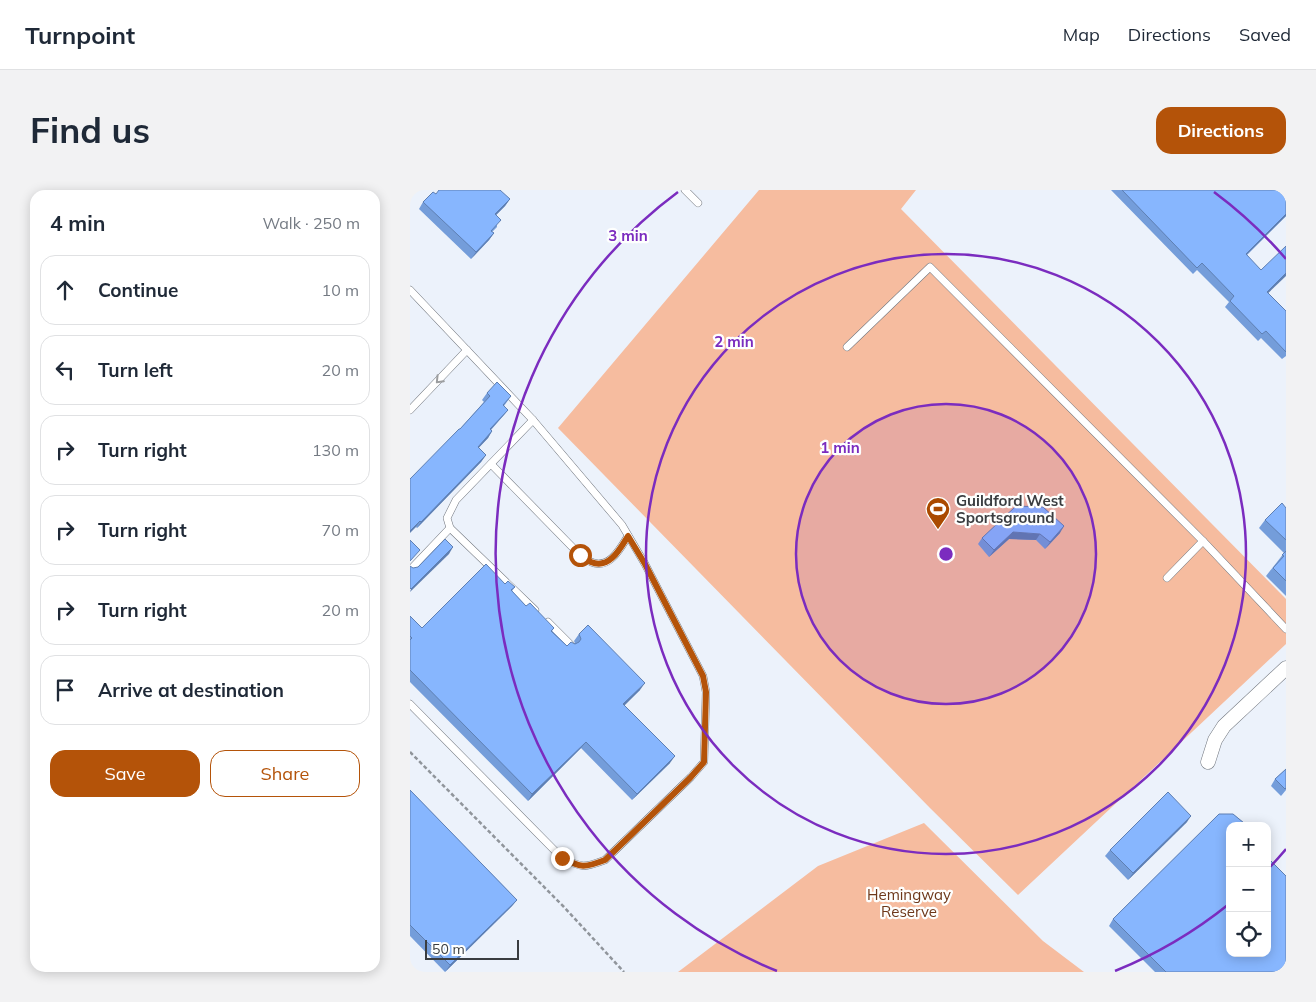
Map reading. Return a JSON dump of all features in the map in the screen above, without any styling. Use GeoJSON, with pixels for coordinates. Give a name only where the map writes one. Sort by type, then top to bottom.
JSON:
{"type":"FeatureCollection","features":[{"type":"Feature","properties":{"kind":"street"},"geometry":{"type":"LineString","coordinates":[[1208,762],[1215,740],[1224,726],[1286,668]]}},
{"type":"Feature","properties":{"kind":"lane"},"geometry":{"type":"LineString","coordinates":[[685,190],[698,203]]}},
{"type":"Feature","properties":{"kind":"lane"},"geometry":{"type":"LineString","coordinates":[[847,347],[930,267],[1203,541],[1286,628]]}},
{"type":"Feature","properties":{"kind":"lane"},"geometry":{"type":"LineString","coordinates":[[410,290],[533,420],[622,525],[645,564],[703,676],[706,692],[704,762],[690,778],[605,860],[589,866],[576,865],[562,858],[410,704]]}},
{"type":"Feature","properties":{"kind":"lane"},"geometry":{"type":"LineString","coordinates":[[410,410],[467,350]]}},
{"type":"Feature","properties":{"kind":"lane"},"geometry":{"type":"LineString","coordinates":[[533,420],[456,500],[447,518],[450,528],[571,644]]}},
{"type":"Feature","properties":{"kind":"lane"},"geometry":{"type":"LineString","coordinates":[[490,464],[580,555],[592,563],[605,563],[617,554],[628,536]]}},
{"type":"Feature","properties":{"kind":"lane"},"geometry":{"type":"LineString","coordinates":[[410,570],[450,528]]}},
{"type":"Feature","properties":{"kind":"lane"},"geometry":{"type":"LineString","coordinates":[[1167,578],[1203,541]]}},
{"type":"Feature","properties":{"kind":"path"},"geometry":{"type":"LineString","coordinates":[[410,752],[564,907],[624,972]]}},
{"type":"Feature","properties":{"kind":"green space","name":"Guildford West Sportsground"},"geometry":{"type":"Polygon","coordinates":[[[759,190],[916,190],[901,209],[1286,599],[1286,644],[1018,895],[930,808],[558,428],[759,190]]]}},
{"type":"Feature","properties":{"kind":"green space","name":"Hemingway Reserve"},"geometry":{"type":"Polygon","coordinates":[[[924,823],[1043,941],[1084,972],[678,972],[818,866],[924,823]]]}},
{"type":"Feature","properties":{"kind":"building"},"geometry":{"type":"Polygon","coordinates":[[[439,190],[500,190],[510,199],[495,214],[501,220],[491,231],[494,233],[476,252],[423,202],[433,192],[436,194],[439,190]]]}},
{"type":"Feature","properties":{"kind":"building"},"geometry":{"type":"Polygon","coordinates":[[[1122,190],[1286,190],[1286,214],[1246,254],[1261,270],[1286,246],[1286,273],[1267,292],[1286,311],[1286,352],[1266,331],[1262,334],[1230,301],[1234,296],[1202,263],[1197,268],[1122,190]]]}},
{"type":"Feature","properties":{"kind":"building"},"geometry":{"type":"Polygon","coordinates":[[[497,382],[511,396],[503,405],[508,410],[490,429],[492,431],[478,447],[486,455],[410,531],[410,479],[490,396],[487,393],[497,382]]]}},
{"type":"Feature","properties":{"kind":"building"},"geometry":{"type":"Polygon","coordinates":[[[1282,503],[1286,508],[1286,540],[1265,520],[1282,503]]]}},
{"type":"Feature","properties":{"kind":"building"},"geometry":{"type":"Polygon","coordinates":[[[1016,506],[1043,507],[1064,526],[1050,542],[1040,534],[1013,532],[994,550],[982,538],[1016,506]]]}},
{"type":"Feature","properties":{"kind":"building"},"geometry":{"type":"Polygon","coordinates":[[[445,539],[453,547],[411,589],[410,566],[413,568],[418,567],[445,539]]]}},
{"type":"Feature","properties":{"kind":"building"},"geometry":{"type":"Polygon","coordinates":[[[410,540],[420,550],[410,561],[410,540]]]}},
{"type":"Feature","properties":{"kind":"building"},"geometry":{"type":"Polygon","coordinates":[[[1286,551],[1286,581],[1273,568],[1286,551]]]}},
{"type":"Feature","properties":{"kind":"building"},"geometry":{"type":"Polygon","coordinates":[[[486,564],[505,584],[508,581],[515,587],[511,590],[526,606],[530,603],[554,628],[551,631],[567,646],[571,642],[575,644],[579,642],[581,639],[579,634],[588,625],[645,683],[623,704],[675,756],[637,794],[586,742],[532,794],[410,670],[410,640],[412,638],[410,636],[410,616],[422,628],[486,564]]]}},
{"type":"Feature","properties":{"kind":"building"},"geometry":{"type":"Polygon","coordinates":[[[1286,769],[1286,788],[1285,789],[1275,779],[1286,769]]]}},
{"type":"Feature","properties":{"kind":"building"},"geometry":{"type":"Polygon","coordinates":[[[410,790],[517,900],[450,965],[410,925],[410,790]]]}},
{"type":"Feature","properties":{"kind":"building"},"geometry":{"type":"Polygon","coordinates":[[[1168,792],[1191,816],[1133,873],[1110,850],[1168,792]]]}},
{"type":"Feature","properties":{"kind":"building"},"geometry":{"type":"Polygon","coordinates":[[[1219,814],[1233,814],[1243,822],[1226,822],[1226,957],[1271,957],[1271,861],[1286,876],[1286,972],[1166,972],[1113,919],[1219,814]]]}},
{"type":"Feature","properties":{"kind":"place","name":"Guildford West Sportsground"},"geometry":{"type":"Point","coordinates":[938,530]}},
{"type":"Feature","properties":{"kind":"route"},"geometry":{"type":"LineString","coordinates":[[562,858],[576,865],[589,866],[605,860],[690,778],[704,762],[706,692],[703,676],[645,564],[628,536],[617,554],[605,563],[592,563],[580,555]]}}]}
